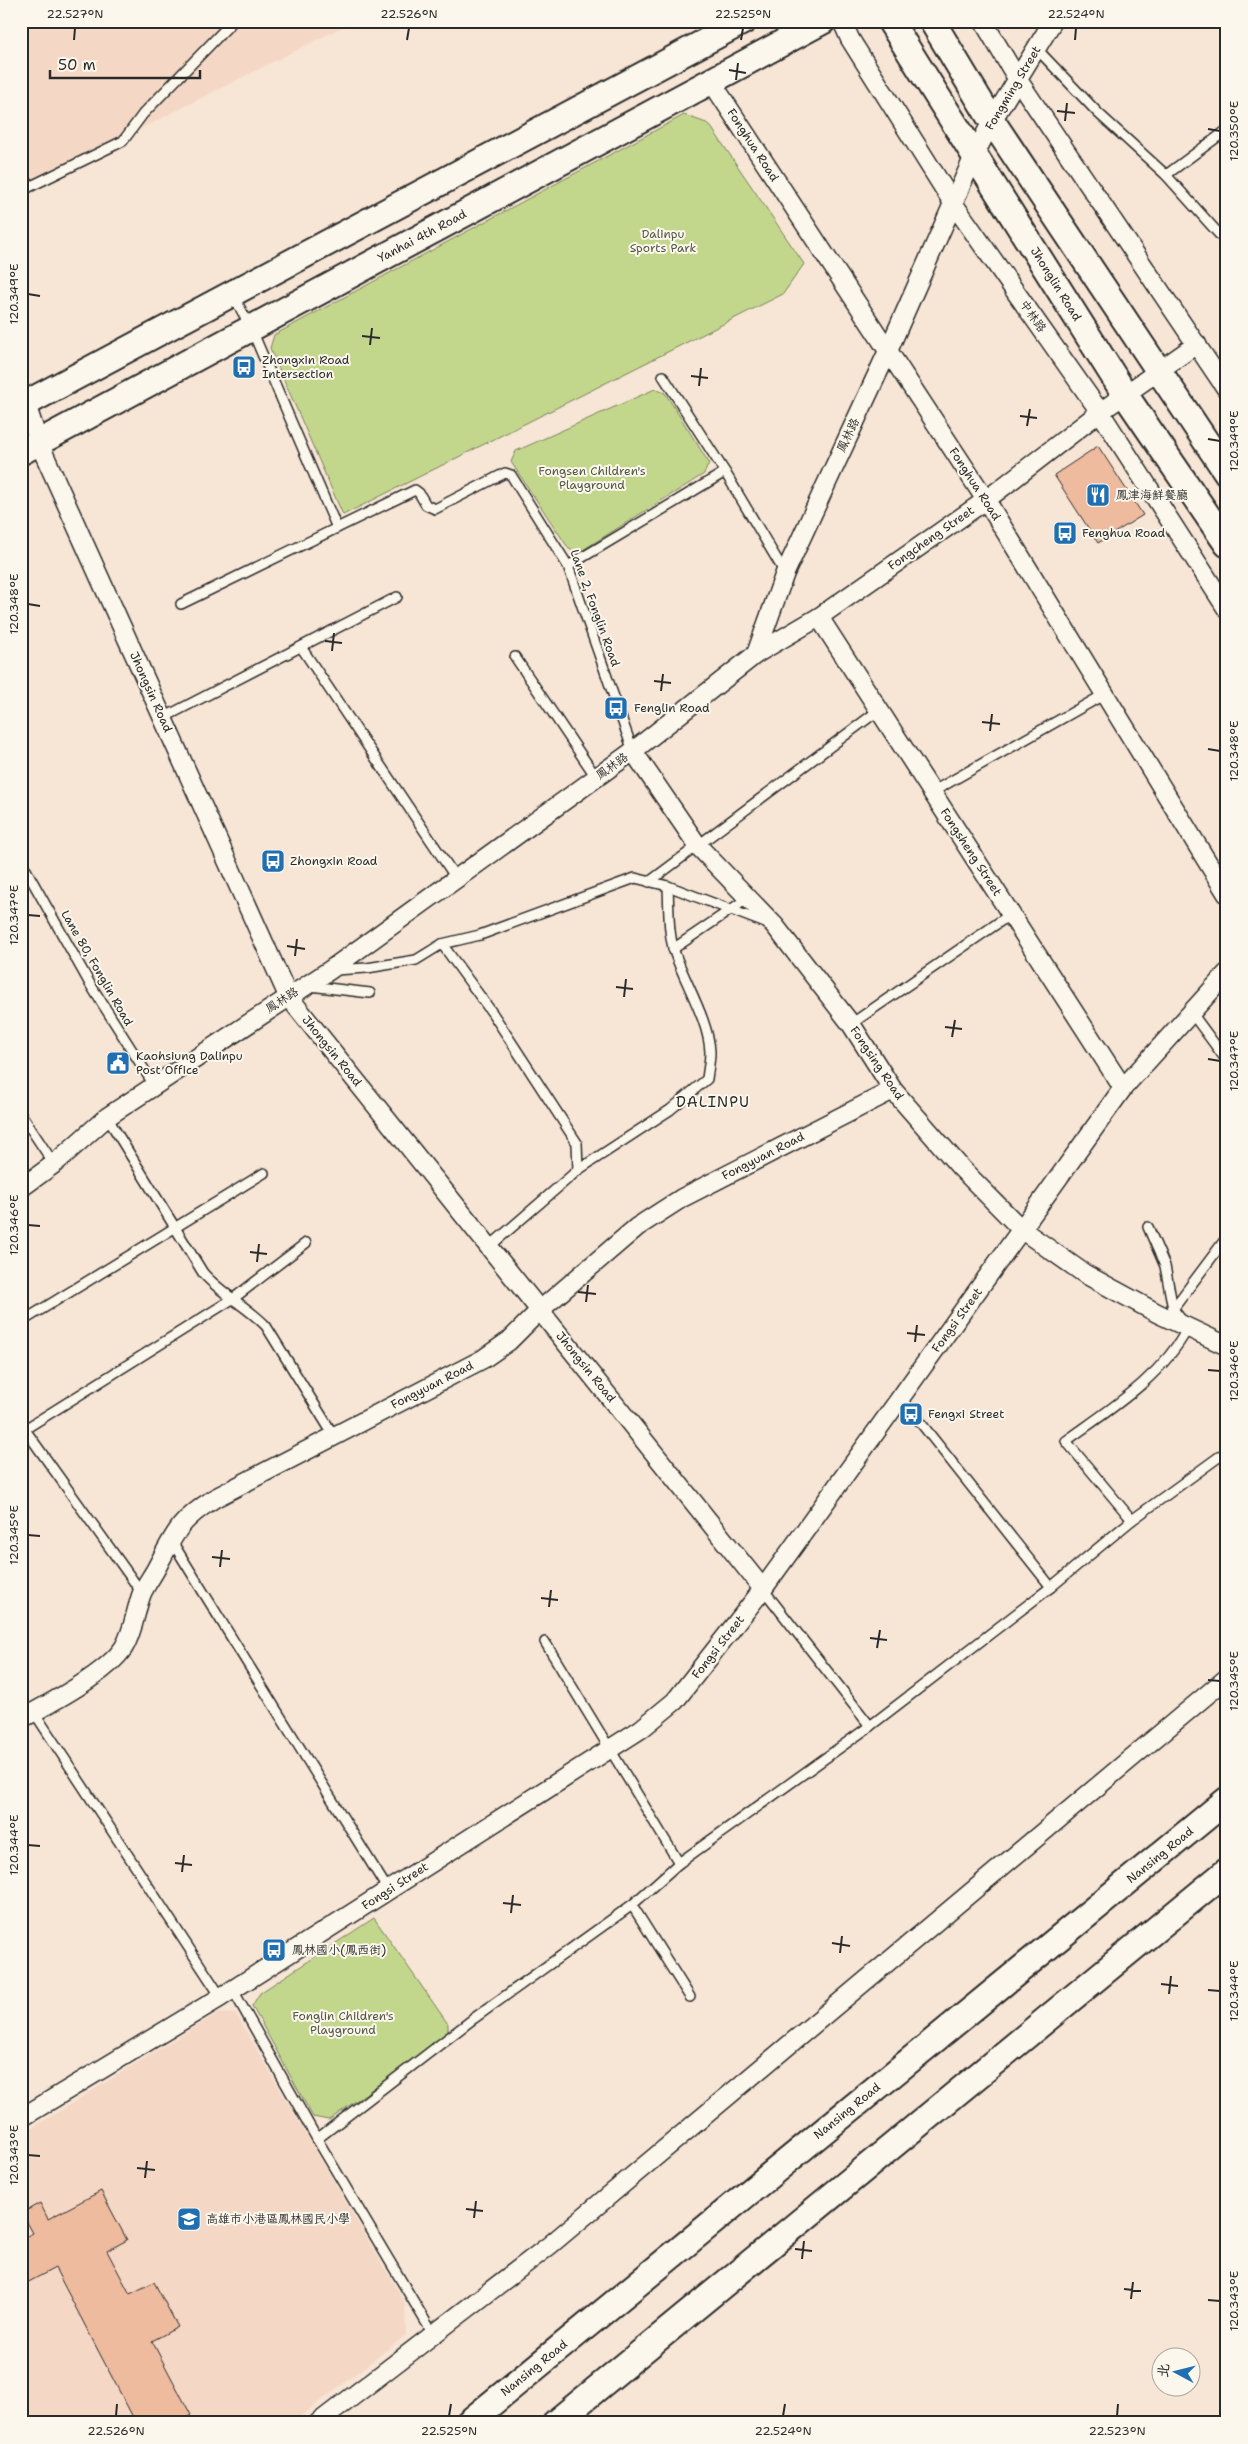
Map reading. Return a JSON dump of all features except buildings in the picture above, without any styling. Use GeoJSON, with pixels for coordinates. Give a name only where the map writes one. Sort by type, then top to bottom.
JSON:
{"type":"FeatureCollection","features":[{"type":"Feature","properties":{"kind":"street"},"geometry":{"type":"LineString","coordinates":[[23,405],[744,21]]}},
{"type":"Feature","properties":{"kind":"street","name":"Yanhai 4th Road"},"geometry":{"type":"LineString","coordinates":[[30,447],[823,21]]}},
{"type":"Feature","properties":{"kind":"street","name":"中林路"},"geometry":{"type":"LineString","coordinates":[[842,21],[850,39],[953,203],[1100,412],[1227,610]]}},
{"type":"Feature","properties":{"kind":"street","name":"Jhonglin Road"},"geometry":{"type":"LineString","coordinates":[[890,21],[1126,396],[1227,544]]}},
{"type":"Feature","properties":{"kind":"street"},"geometry":{"type":"LineString","coordinates":[[932,21],[992,120],[1227,473]]}},
{"type":"Feature","properties":{"kind":"street"},"geometry":{"type":"LineString","coordinates":[[983,21],[1018,80],[1227,390]]}},
{"type":"Feature","properties":{"kind":"street","name":"Fongming Street"},"geometry":{"type":"LineString","coordinates":[[974,156],[992,120],[1037,50],[1053,21]]}},
{"type":"Feature","properties":{"kind":"street","name":"Fonghua Road"},"geometry":{"type":"LineString","coordinates":[[711,81],[986,500],[1227,894]]}},
{"type":"Feature","properties":{"kind":"street","name":"鳳林路"},"geometry":{"type":"LineString","coordinates":[[21,1188],[54,1164],[107,1117],[330,970],[633,751],[756,654],[785,574],[888,351],[974,156]]}},
{"type":"Feature","properties":{"kind":"street","name":"Fongcheng Street"},"geometry":{"type":"LineString","coordinates":[[756,654],[819,617],[986,500],[1100,412],[1126,396],[1197,344]]}},
{"type":"Feature","properties":{"kind":"street","name":"Jhongsin Road"},"geometry":{"type":"LineString","coordinates":[[23,405],[30,447],[163,718],[288,996],[764,1589]]}},
{"type":"Feature","properties":{"kind":"street","name":"Fongsheng Street"},"geometry":{"type":"LineString","coordinates":[[819,617],[1123,1088]]}},
{"type":"Feature","properties":{"kind":"street","name":"Fongsing Road"},"geometry":{"type":"LineString","coordinates":[[633,751],[698,846],[775,926],[851,1024],[892,1090],[961,1168],[1022,1230],[1086,1274],[1188,1328],[1227,1346]]}},
{"type":"Feature","properties":{"kind":"street","name":"Fongsi Street"},"geometry":{"type":"LineString","coordinates":[[21,2118],[227,1993],[609,1750],[641,1729],[675,1701],[764,1589],[1123,1088],[1227,973]]}},
{"type":"Feature","properties":{"kind":"street","name":"Fongyuan Road"},"geometry":{"type":"LineString","coordinates":[[28,1716],[109,1664],[123,1648],[133,1626],[142,1593],[170,1540],[192,1512],[483,1359],[508,1341],[540,1310],[637,1227],[682,1198],[892,1090]]}},
{"type":"Feature","properties":{"kind":"street"},"geometry":{"type":"LineString","coordinates":[[318,2423],[550,2246],[1227,1678]]}},
{"type":"Feature","properties":{"kind":"street","name":"Nansing Road"},"geometry":{"type":"LineString","coordinates":[[468,2423],[1227,1800]]}},
{"type":"Feature","properties":{"kind":"street"},"geometry":{"type":"LineString","coordinates":[[555,2423],[1227,1871]]}},
{"type":"Feature","properties":{"kind":"lane"},"geometry":{"type":"LineString","coordinates":[[21,192],[123,141],[143,114],[233,21]]}},
{"type":"Feature","properties":{"kind":"lane"},"geometry":{"type":"LineString","coordinates":[[1037,50],[1098,113],[1166,175],[1227,242]]}},
{"type":"Feature","properties":{"kind":"lane"},"geometry":{"type":"LineString","coordinates":[[1166,175],[1227,130]]}},
{"type":"Feature","properties":{"kind":"lane"},"geometry":{"type":"LineString","coordinates":[[232,293],[251,328],[338,528]]}},
{"type":"Feature","properties":{"kind":"lane"},"geometry":{"type":"LineString","coordinates":[[663,376],[725,472],[785,574]]}},
{"type":"Feature","properties":{"kind":"lane"},"geometry":{"type":"LineString","coordinates":[[568,566],[725,472]]}},
{"type":"Feature","properties":{"kind":"lane","name":"Lane 2, Fonglin Road"},"geometry":{"type":"LineString","coordinates":[[181,604],[415,490],[419,493],[426,506],[435,509],[505,473],[511,475],[568,566],[633,751]]}},
{"type":"Feature","properties":{"kind":"lane"},"geometry":{"type":"LineString","coordinates":[[163,718],[397,597]]}},
{"type":"Feature","properties":{"kind":"lane"},"geometry":{"type":"LineString","coordinates":[[302,647],[456,878]]}},
{"type":"Feature","properties":{"kind":"lane"},"geometry":{"type":"LineString","coordinates":[[515,657],[596,777]]}},
{"type":"Feature","properties":{"kind":"lane"},"geometry":{"type":"LineString","coordinates":[[932,792],[1105,694]]}},
{"type":"Feature","properties":{"kind":"lane"},"geometry":{"type":"LineString","coordinates":[[649,882],[879,710]]}},
{"type":"Feature","properties":{"kind":"lane","name":"Lane 80, Fonglin Road"},"geometry":{"type":"LineString","coordinates":[[21,861],[90,984],[154,1085]]}},
{"type":"Feature","properties":{"kind":"lane"},"geometry":{"type":"LineString","coordinates":[[330,970],[367,968],[416,960],[442,944],[480,935],[635,878],[668,886],[775,926]]}},
{"type":"Feature","properties":{"kind":"lane"},"geometry":{"type":"LineString","coordinates":[[490,1246],[578,1170],[670,1110],[707,1079],[710,1051],[698,1006],[684,979],[674,949],[669,926],[668,886]]}},
{"type":"Feature","properties":{"kind":"lane"},"geometry":{"type":"LineString","coordinates":[[674,949],[748,898]]}},
{"type":"Feature","properties":{"kind":"lane"},"geometry":{"type":"LineString","coordinates":[[851,1024],[1012,914]]}},
{"type":"Feature","properties":{"kind":"lane"},"geometry":{"type":"LineString","coordinates":[[442,944],[493,1014],[577,1143],[578,1170]]}},
{"type":"Feature","properties":{"kind":"lane"},"geometry":{"type":"LineString","coordinates":[[306,985],[370,993]]}},
{"type":"Feature","properties":{"kind":"lane"},"geometry":{"type":"LineString","coordinates":[[1191,1012],[1227,1061]]}},
{"type":"Feature","properties":{"kind":"lane"},"geometry":{"type":"LineString","coordinates":[[21,1114],[54,1164]]}},
{"type":"Feature","properties":{"kind":"lane"},"geometry":{"type":"LineString","coordinates":[[107,1117],[203,1273],[214,1286],[234,1298],[266,1326],[334,1436]]}},
{"type":"Feature","properties":{"kind":"lane"},"geometry":{"type":"LineString","coordinates":[[21,1322],[264,1173]]}},
{"type":"Feature","properties":{"kind":"lane"},"geometry":{"type":"LineString","coordinates":[[1132,1520],[1066,1441],[1133,1393],[1178,1345],[1188,1328],[1173,1309],[1165,1266],[1148,1227]]}},
{"type":"Feature","properties":{"kind":"lane"},"geometry":{"type":"LineString","coordinates":[[1173,1309],[1227,1237]]}},
{"type":"Feature","properties":{"kind":"lane"},"geometry":{"type":"LineString","coordinates":[[142,1593],[23,1426],[234,1298],[306,1243]]}},
{"type":"Feature","properties":{"kind":"lane"},"geometry":{"type":"LineString","coordinates":[[901,1398],[1051,1588]]}},
{"type":"Feature","properties":{"kind":"lane"},"geometry":{"type":"LineString","coordinates":[[318,2139],[473,2019],[632,1905],[679,1863],[870,1726],[1051,1588],[1132,1520],[1227,1451]]}},
{"type":"Feature","properties":{"kind":"lane"},"geometry":{"type":"LineString","coordinates":[[170,1540],[388,1890]]}},
{"type":"Feature","properties":{"kind":"lane"},"geometry":{"type":"LineString","coordinates":[[764,1589],[870,1726]]}},
{"type":"Feature","properties":{"kind":"lane"},"geometry":{"type":"LineString","coordinates":[[545,1642],[679,1863]]}},
{"type":"Feature","properties":{"kind":"lane"},"geometry":{"type":"LineString","coordinates":[[28,1716],[227,1993],[318,2139],[433,2334]]}},
{"type":"Feature","properties":{"kind":"lane"},"geometry":{"type":"LineString","coordinates":[[632,1905],[690,1997]]}},
{"type":"Feature","properties":{"kind":"shaded area"},"geometry":{"type":"Polygon","coordinates":[[[21,21],[354,21],[21,189],[21,21]]]}},
{"type":"Feature","properties":{"kind":"shaded area","name":"高雄市小港區鳳林國民小學"},"geometry":{"type":"Polygon","coordinates":[[[217,2013],[236,2014],[405,2303],[406,2335],[292,2423],[21,2423],[21,2135],[217,2013]]]}},
{"type":"Feature","properties":{"kind":"green space","name":"Dalinpu Sports Park"},"geometry":{"type":"Polygon","coordinates":[[[684,115],[709,124],[804,264],[783,294],[343,515],[270,348],[274,335],[684,115]]]}},
{"type":"Feature","properties":{"kind":"green space","name":"Fongsen Children's Playground"},"geometry":{"type":"Polygon","coordinates":[[[655,389],[665,393],[709,463],[704,474],[578,553],[569,549],[511,462],[516,451],[655,389]]]}},
{"type":"Feature","properties":{"kind":"green space","name":"Fonglin Children's Playground"},"geometry":{"type":"Polygon","coordinates":[[[374,1918],[448,2024],[448,2035],[329,2120],[313,2117],[252,2006],[260,1993],[374,1918]]]}},
{"type":"Feature","properties":{"kind":"place","name":"Zhongxin Road Intersection"},"geometry":{"type":"Point","coordinates":[244,367]}},
{"type":"Feature","properties":{"kind":"place","name":"鳳津海鮮餐廳"},"geometry":{"type":"Point","coordinates":[1098,495]}},
{"type":"Feature","properties":{"kind":"place","name":"Fenghua Road"},"geometry":{"type":"Point","coordinates":[1065,533]}},
{"type":"Feature","properties":{"kind":"place","name":"Fenglin Road"},"geometry":{"type":"Point","coordinates":[616,708]}},
{"type":"Feature","properties":{"kind":"place","name":"Zhongxin Road"},"geometry":{"type":"Point","coordinates":[273,861]}},
{"type":"Feature","properties":{"kind":"place","name":"Kaohsiung Dalinpu Post Office"},"geometry":{"type":"Point","coordinates":[118,1063]}},
{"type":"Feature","properties":{"kind":"place","name":"Fengxi Street"},"geometry":{"type":"Point","coordinates":[911,1414]}},
{"type":"Feature","properties":{"kind":"place","name":"鳳林國小(鳳西街)"},"geometry":{"type":"Point","coordinates":[274,1950]}},
{"type":"Feature","properties":{"kind":"place","name":"高雄市小港區鳳林國民小學"},"geometry":{"type":"Point","coordinates":[189,2219]}},
{"type":"Feature","properties":{"kind":"district","name":"DALINPU"},"geometry":{"type":"Point","coordinates":[713,1102]}}]}
